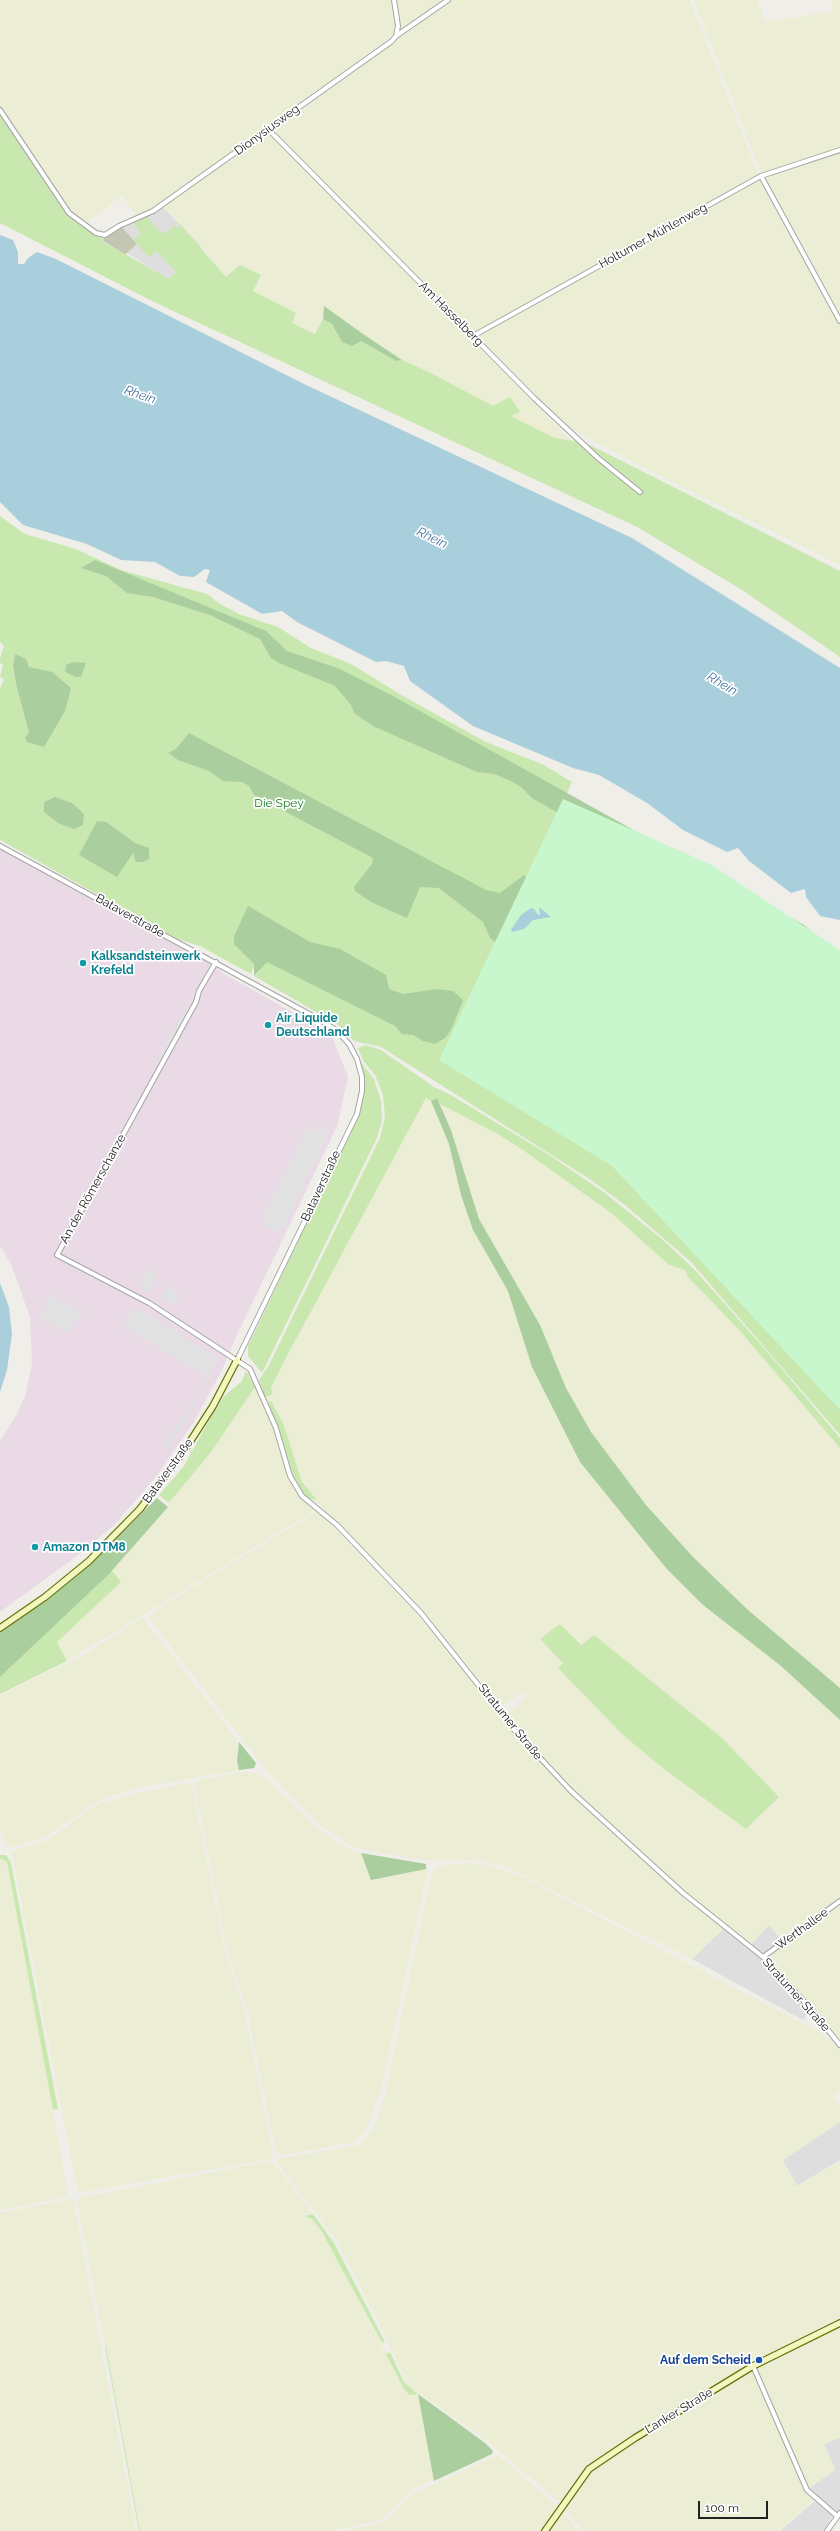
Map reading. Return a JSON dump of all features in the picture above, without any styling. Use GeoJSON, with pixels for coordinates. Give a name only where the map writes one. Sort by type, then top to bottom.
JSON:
{"type":"FeatureCollection","features":[{"type":"Feature","properties":{"kind":"street"},"geometry":{"type":"LineString","coordinates":[[394,0],[398,26],[396,36]]}},
{"type":"Feature","properties":{"kind":"street","name":"Dionysiusweg"},"geometry":{"type":"LineString","coordinates":[[0,110],[69,213],[102,235],[152,211],[268,130],[392,41],[396,36],[448,0]]}},
{"type":"Feature","properties":{"kind":"street","name":"Am Hasselberg"},"geometry":{"type":"LineString","coordinates":[[268,130],[569,432],[640,492]]}},
{"type":"Feature","properties":{"kind":"street","name":"Holtumer Mühlenweg"},"geometry":{"type":"LineString","coordinates":[[473,336],[761,176],[840,150]]}},
{"type":"Feature","properties":{"kind":"street"},"geometry":{"type":"LineString","coordinates":[[761,176],[840,321]]}},
{"type":"Feature","properties":{"kind":"street","name":"Bataverstraße"},"geometry":{"type":"LineString","coordinates":[[0,846],[216,962],[337,1031],[354,1053],[362,1077],[362,1091],[357,1114],[237,1360],[212,1406],[186,1448],[140,1509],[89,1561],[45,1597],[0,1628]]}},
{"type":"Feature","properties":{"kind":"street","name":"An der Römerschanze"},"geometry":{"type":"LineString","coordinates":[[216,962],[199,991],[196,1002],[57,1254],[149,1303],[237,1360]]}},
{"type":"Feature","properties":{"kind":"street","name":"Stratumer Straße"},"geometry":{"type":"LineString","coordinates":[[237,1360],[254,1373],[260,1394],[282,1443],[290,1476],[302,1496],[337,1525],[421,1613],[515,1731],[571,1791],[683,1893],[763,1957],[811,2009],[840,2045]]}},
{"type":"Feature","properties":{"kind":"street","name":"Werthallee"},"geometry":{"type":"LineString","coordinates":[[763,1957],[840,1901]]}},
{"type":"Feature","properties":{"kind":"street","name":"Lanker Straße"},"geometry":{"type":"LineString","coordinates":[[545,2531],[589,2469],[635,2438],[753,2366],[840,2323]]}},
{"type":"Feature","properties":{"kind":"street"},"geometry":{"type":"LineString","coordinates":[[753,2366],[807,2490],[839,2514],[827,2531]]}},
{"type":"Feature","properties":{"kind":"shaded area"},"geometry":{"type":"Polygon","coordinates":[[[0,0],[442,0],[152,209],[137,215],[122,196],[86,223],[69,210],[0,107],[0,0]]]}},
{"type":"Feature","properties":{"kind":"shaded area"},"geometry":{"type":"Polygon","coordinates":[[[451,0],[690,0],[759,177],[840,322],[840,565],[639,465],[569,428],[534,397],[277,136],[278,127],[451,0]]]}},
{"type":"Feature","properties":{"kind":"shaded area"},"geometry":{"type":"Polygon","coordinates":[[[694,0],[757,0],[766,22],[834,11],[831,0],[840,0],[840,315],[761,173],[694,0]]]}},
{"type":"Feature","properties":{"kind":"shaded area"},"geometry":{"type":"Polygon","coordinates":[[[266,135],[271,135],[572,442],[555,438],[510,416],[431,373],[402,360],[363,334],[324,313],[316,334],[292,323],[296,313],[253,291],[260,276],[226,277],[201,246],[163,207],[266,135]]]}},
{"type":"Feature","properties":{"kind":"shaded area"},"geometry":{"type":"Polygon","coordinates":[[[163,207],[201,246],[169,280],[127,253],[137,244],[121,226],[163,207]]]}},
{"type":"Feature","properties":{"kind":"shaded area"},"geometry":{"type":"Polygon","coordinates":[[[121,226],[137,244],[125,255],[102,240],[121,226]]]}},
{"type":"Feature","properties":{"kind":"shaded area"},"geometry":{"type":"Polygon","coordinates":[[[0,848],[211,963],[221,972],[331,1034],[348,1077],[337,1126],[236,1337],[221,1372],[194,1422],[155,1478],[114,1525],[74,1558],[0,1612],[0,1441],[16,1416],[26,1394],[32,1363],[30,1317],[11,1264],[0,1246],[0,848]]]}},
{"type":"Feature","properties":{"kind":"shaded area"},"geometry":{"type":"Polygon","coordinates":[[[187,1005],[190,1007],[158,1066],[155,1064],[187,1005]]]}},
{"type":"Feature","properties":{"kind":"shaded area"},"geometry":{"type":"Polygon","coordinates":[[[426,1098],[431,1101],[449,1144],[461,1195],[473,1230],[508,1291],[532,1367],[580,1462],[666,1568],[703,1605],[781,1666],[840,1720],[840,1897],[782,1941],[769,1925],[750,1946],[646,1857],[565,1783],[505,1716],[527,1696],[523,1692],[502,1705],[505,1709],[501,1711],[428,1619],[315,1500],[316,1499],[302,1482],[283,1423],[264,1398],[273,1394],[271,1389],[287,1356],[426,1098]],[[594,1635],[581,1645],[540,1639],[563,1663],[558,1668],[623,1735],[665,1770],[746,1829],[779,1797],[721,1737],[594,1635]]]}},
{"type":"Feature","properties":{"kind":"shaded area"},"geometry":{"type":"Polygon","coordinates":[[[440,1104],[497,1133],[523,1149],[611,1213],[669,1265],[685,1270],[701,1292],[739,1330],[840,1448],[840,1688],[748,1610],[693,1557],[646,1505],[591,1432],[566,1388],[540,1325],[479,1218],[451,1130],[440,1104]]]}},
{"type":"Feature","properties":{"kind":"shaded area"},"geometry":{"type":"Polygon","coordinates":[[[307,1126],[321,1132],[324,1126],[330,1131],[321,1151],[317,1150],[320,1153],[310,1173],[307,1172],[309,1175],[304,1184],[301,1183],[304,1186],[293,1208],[290,1207],[292,1209],[282,1230],[279,1228],[276,1232],[264,1226],[265,1221],[262,1220],[271,1199],[275,1200],[272,1198],[281,1180],[284,1182],[282,1179],[290,1162],[294,1162],[291,1160],[299,1143],[302,1144],[300,1141],[307,1126]]]}},
{"type":"Feature","properties":{"kind":"shaded area"},"geometry":{"type":"Polygon","coordinates":[[[148,1269],[158,1275],[148,1293],[138,1288],[148,1269]]]}},
{"type":"Feature","properties":{"kind":"shaded area"},"geometry":{"type":"Polygon","coordinates":[[[166,1287],[181,1295],[175,1305],[161,1297],[166,1287]]]}},
{"type":"Feature","properties":{"kind":"shaded area"},"geometry":{"type":"Polygon","coordinates":[[[48,1295],[82,1312],[76,1322],[44,1305],[48,1295]]]}},
{"type":"Feature","properties":{"kind":"shaded area"},"geometry":{"type":"Polygon","coordinates":[[[135,1307],[218,1358],[207,1377],[123,1326],[135,1307]]]}},
{"type":"Feature","properties":{"kind":"shaded area"},"geometry":{"type":"Polygon","coordinates":[[[46,1308],[74,1323],[69,1333],[41,1318],[46,1308]]]}},
{"type":"Feature","properties":{"kind":"shaded area"},"geometry":{"type":"Polygon","coordinates":[[[206,1379],[208,1381],[168,1448],[164,1446],[206,1379]]]}},
{"type":"Feature","properties":{"kind":"shaded area"},"geometry":{"type":"Polygon","coordinates":[[[255,1387],[273,1426],[293,1487],[314,1508],[309,1514],[67,1661],[56,1642],[121,1582],[112,1570],[168,1507],[255,1387]]]}},
{"type":"Feature","properties":{"kind":"shaded area"},"geometry":{"type":"Polygon","coordinates":[[[318,1511],[445,1644],[502,1720],[576,1800],[682,1895],[724,1928],[692,1959],[509,1868],[482,1860],[421,1860],[374,1852],[352,1846],[322,1826],[304,1810],[263,1766],[149,1618],[157,1609],[318,1511]]]}},
{"type":"Feature","properties":{"kind":"shaded area"},"geometry":{"type":"Polygon","coordinates":[[[143,1618],[239,1742],[237,1761],[239,1770],[138,1788],[101,1799],[45,1837],[9,1848],[0,1832],[0,1696],[85,1654],[143,1618]]]}},
{"type":"Feature","properties":{"kind":"shaded area"},"geometry":{"type":"Polygon","coordinates":[[[243,1772],[252,1772],[267,1778],[266,1779],[319,1829],[339,1844],[361,1854],[371,1879],[428,1868],[380,2094],[366,2130],[357,2140],[349,2143],[281,2155],[275,2148],[248,2014],[227,1951],[194,1783],[199,1780],[243,1772]]]}},
{"type":"Feature","properties":{"kind":"shaded area"},"geometry":{"type":"Polygon","coordinates":[[[189,1783],[192,1785],[225,1951],[245,2014],[273,2155],[270,2159],[78,2193],[12,1854],[14,1851],[48,1840],[98,1804],[138,1793],[189,1783]]]}},
{"type":"Feature","properties":{"kind":"shaded area"},"geometry":{"type":"Polygon","coordinates":[[[3,1857],[7,1862],[68,2193],[66,2197],[0,2210],[0,1858],[3,1857]]]}},
{"type":"Feature","properties":{"kind":"shaded area"},"geometry":{"type":"Polygon","coordinates":[[[471,1863],[492,1866],[524,1878],[823,2034],[840,2048],[840,2090],[832,2096],[840,2106],[840,2122],[782,2160],[797,2187],[840,2161],[840,2318],[751,2362],[634,2435],[587,2468],[560,2503],[486,2440],[411,2387],[406,2381],[381,2327],[337,2241],[278,2164],[278,2159],[359,2145],[374,2129],[385,2095],[432,1872],[438,1866],[471,1863]]]}},
{"type":"Feature","properties":{"kind":"shaded area"},"geometry":{"type":"Polygon","coordinates":[[[840,1904],[840,2041],[767,1957],[840,1904]]]}},
{"type":"Feature","properties":{"kind":"shaded area"},"geometry":{"type":"Polygon","coordinates":[[[770,1925],[782,1941],[760,1957],[810,2011],[803,2020],[692,1959],[724,1928],[770,1925]]]}},
{"type":"Feature","properties":{"kind":"shaded area"},"geometry":{"type":"Polygon","coordinates":[[[840,2122],[840,2160],[797,2186],[783,2160],[840,2122]]]}},
{"type":"Feature","properties":{"kind":"shaded area"},"geometry":{"type":"Polygon","coordinates":[[[266,2162],[276,2166],[313,2214],[306,2216],[313,2220],[336,2256],[404,2389],[409,2395],[418,2394],[434,2479],[411,2491],[380,2520],[330,2531],[140,2531],[77,2201],[79,2198],[266,2162]]]}},
{"type":"Feature","properties":{"kind":"shaded area"},"geometry":{"type":"Polygon","coordinates":[[[73,2199],[136,2531],[0,2531],[0,2213],[73,2199]]]}},
{"type":"Feature","properties":{"kind":"shaded area"},"geometry":{"type":"Polygon","coordinates":[[[840,2326],[840,2437],[824,2444],[835,2470],[808,2489],[756,2367],[840,2326]]]}},
{"type":"Feature","properties":{"kind":"shaded area"},"geometry":{"type":"Polygon","coordinates":[[[752,2370],[805,2491],[814,2500],[779,2531],[583,2531],[564,2508],[590,2471],[752,2370]]]}},
{"type":"Feature","properties":{"kind":"shaded area"},"geometry":{"type":"Polygon","coordinates":[[[840,2438],[840,2514],[808,2489],[835,2470],[824,2444],[840,2438]]]}},
{"type":"Feature","properties":{"kind":"shaded area"},"geometry":{"type":"Polygon","coordinates":[[[498,2455],[557,2506],[541,2531],[344,2531],[381,2523],[388,2519],[413,2494],[498,2455]]]}},
{"type":"Feature","properties":{"kind":"shaded area"},"geometry":{"type":"Polygon","coordinates":[[[815,2501],[832,2516],[824,2531],[780,2531],[815,2501]]]}},
{"type":"Feature","properties":{"kind":"shaded area"},"geometry":{"type":"Polygon","coordinates":[[[563,2511],[578,2531],[549,2531],[563,2511]]]}},
{"type":"Feature","properties":{"kind":"green space"},"geometry":{"type":"Polygon","coordinates":[[[0,115],[67,214],[103,238],[102,241],[169,279],[176,272],[156,251],[149,258],[134,240],[141,233],[132,221],[145,215],[161,233],[163,231],[165,234],[174,225],[177,228],[181,225],[226,277],[240,265],[261,275],[253,291],[296,313],[292,323],[315,334],[323,319],[332,324],[342,342],[361,341],[396,361],[402,360],[431,373],[493,406],[510,397],[520,412],[511,416],[555,438],[586,443],[840,571],[840,657],[742,590],[637,527],[154,302],[0,223],[0,115]]]}},
{"type":"Feature","properties":{"kind":"green space"},"geometry":{"type":"Polygon","coordinates":[[[324,306],[402,360],[396,361],[361,341],[352,346],[342,342],[332,324],[323,319],[324,306]]]}},
{"type":"Feature","properties":{"kind":"green space","name":"Die Spey"},"geometry":{"type":"Polygon","coordinates":[[[0,516],[25,534],[76,549],[121,570],[207,594],[220,604],[239,614],[278,627],[311,648],[351,664],[403,696],[486,742],[542,764],[572,782],[558,813],[840,1402],[840,1435],[691,1262],[625,1205],[591,1180],[381,1047],[354,1041],[337,1024],[254,976],[260,971],[253,967],[251,974],[200,946],[177,939],[0,840],[0,688],[4,679],[0,677],[3,665],[0,663],[0,658],[4,646],[0,642],[0,516]],[[15,654],[13,666],[16,684],[29,733],[38,745],[15,654]]]}},
{"type":"Feature","properties":{"kind":"green space"},"geometry":{"type":"Polygon","coordinates":[[[95,560],[266,631],[287,651],[340,669],[393,696],[804,925],[840,956],[558,813],[532,798],[521,787],[509,780],[494,774],[477,772],[373,726],[354,713],[351,705],[335,686],[279,663],[271,658],[260,639],[210,615],[153,597],[127,593],[106,576],[81,568],[95,560]]]}},
{"type":"Feature","properties":{"kind":"green space"},"geometry":{"type":"Polygon","coordinates":[[[15,654],[26,659],[29,667],[52,672],[71,688],[65,711],[44,747],[27,742],[25,738],[29,733],[16,684],[13,666],[15,654]]]}},
{"type":"Feature","properties":{"kind":"green space"},"geometry":{"type":"Polygon","coordinates":[[[74,662],[86,663],[81,677],[76,677],[65,672],[66,665],[74,662]]]}},
{"type":"Feature","properties":{"kind":"green space"},"geometry":{"type":"Polygon","coordinates":[[[189,733],[486,890],[500,893],[524,875],[582,933],[509,954],[490,938],[483,922],[439,888],[420,887],[407,918],[371,902],[355,891],[354,887],[372,864],[373,858],[254,795],[249,786],[242,782],[223,781],[209,771],[178,760],[168,753],[176,749],[189,733]]]}},
{"type":"Feature","properties":{"kind":"green space"},"geometry":{"type":"Polygon","coordinates":[[[55,797],[72,803],[84,814],[83,825],[74,829],[58,823],[44,812],[44,802],[55,797]]]}},
{"type":"Feature","properties":{"kind":"green space"},"geometry":{"type":"Polygon","coordinates":[[[563,799],[712,865],[840,950],[840,1410],[612,1166],[439,1060],[563,799]]]}},
{"type":"Feature","properties":{"kind":"green space"},"geometry":{"type":"Polygon","coordinates":[[[97,821],[106,822],[135,843],[149,848],[149,859],[143,862],[136,862],[133,853],[117,877],[79,855],[97,821]]]}},
{"type":"Feature","properties":{"kind":"green space"},"geometry":{"type":"Polygon","coordinates":[[[248,906],[310,942],[340,949],[386,975],[389,989],[403,994],[437,989],[453,991],[463,1000],[452,1028],[445,1038],[435,1044],[423,1041],[413,1035],[402,1034],[395,1026],[267,962],[254,976],[254,964],[234,944],[234,936],[248,906]]]}},
{"type":"Feature","properties":{"kind":"green space"},"geometry":{"type":"Polygon","coordinates":[[[365,1045],[381,1050],[434,1087],[451,1095],[551,1156],[605,1193],[663,1240],[694,1269],[770,1355],[840,1438],[840,1448],[739,1330],[688,1277],[685,1270],[669,1265],[611,1213],[523,1150],[496,1133],[440,1104],[437,1098],[431,1101],[426,1098],[287,1356],[271,1388],[273,1394],[264,1398],[259,1380],[269,1365],[380,1138],[385,1116],[383,1095],[375,1075],[364,1062],[358,1048],[365,1045]]]}},
{"type":"Feature","properties":{"kind":"green space"},"geometry":{"type":"Polygon","coordinates":[[[361,1062],[374,1079],[381,1101],[382,1121],[377,1138],[262,1373],[248,1356],[248,1346],[357,1118],[365,1089],[361,1062]]]}},
{"type":"Feature","properties":{"kind":"green space"},"geometry":{"type":"Polygon","coordinates":[[[437,1098],[451,1130],[479,1219],[540,1325],[566,1388],[591,1432],[646,1505],[693,1557],[748,1610],[840,1688],[840,1720],[781,1666],[703,1605],[666,1568],[580,1462],[532,1367],[508,1291],[473,1230],[461,1195],[449,1144],[431,1101],[437,1098]]]}},
{"type":"Feature","properties":{"kind":"green space"},"geometry":{"type":"Polygon","coordinates":[[[246,1371],[255,1387],[211,1452],[169,1503],[159,1495],[184,1466],[223,1397],[241,1382],[246,1371]]]}},
{"type":"Feature","properties":{"kind":"green space"},"geometry":{"type":"Polygon","coordinates":[[[271,1401],[283,1423],[302,1482],[316,1499],[315,1500],[307,1498],[296,1484],[276,1422],[266,1403],[271,1401]]]}},
{"type":"Feature","properties":{"kind":"green space"},"geometry":{"type":"Polygon","coordinates":[[[157,1498],[168,1507],[109,1574],[0,1677],[0,1632],[46,1601],[94,1561],[157,1498]]]}},
{"type":"Feature","properties":{"kind":"green space"},"geometry":{"type":"Polygon","coordinates":[[[112,1570],[121,1582],[57,1642],[67,1661],[0,1694],[0,1677],[112,1570]]]}},
{"type":"Feature","properties":{"kind":"green space"},"geometry":{"type":"Polygon","coordinates":[[[560,1624],[581,1645],[594,1635],[721,1737],[779,1797],[746,1829],[665,1770],[623,1735],[558,1668],[563,1663],[540,1639],[560,1624]]]}},
{"type":"Feature","properties":{"kind":"green space"},"geometry":{"type":"Polygon","coordinates":[[[239,1742],[256,1763],[254,1768],[239,1770],[237,1761],[239,1742]]]}},
{"type":"Feature","properties":{"kind":"green space"},"geometry":{"type":"Polygon","coordinates":[[[361,1853],[426,1864],[426,1869],[371,1880],[361,1853]]]}},
{"type":"Feature","properties":{"kind":"green space"},"geometry":{"type":"Polygon","coordinates":[[[0,1855],[6,1855],[11,1863],[58,2109],[53,2110],[7,1862],[0,1858],[0,1855]]]}},
{"type":"Feature","properties":{"kind":"green space"},"geometry":{"type":"Polygon","coordinates":[[[313,2214],[334,2243],[385,2342],[382,2343],[322,2232],[313,2220],[305,2216],[313,2214]]]}},
{"type":"Feature","properties":{"kind":"green space"},"geometry":{"type":"Polygon","coordinates":[[[106,2347],[140,2531],[139,2531],[106,2347]]]}},
{"type":"Feature","properties":{"kind":"green space"},"geometry":{"type":"Polygon","coordinates":[[[390,2352],[404,2382],[418,2394],[409,2395],[404,2389],[386,2354],[390,2352]]]}},
{"type":"Feature","properties":{"kind":"green space"},"geometry":{"type":"Polygon","coordinates":[[[418,2394],[485,2443],[493,2451],[492,2454],[434,2481],[418,2394]]]}},
{"type":"Feature","properties":{"kind":"water","name":"Rhein"},"geometry":{"type":"Polygon","coordinates":[[[0,235],[13,240],[18,252],[18,264],[24,264],[28,258],[37,252],[56,259],[304,384],[632,538],[840,668],[840,920],[820,916],[806,897],[805,889],[791,893],[749,861],[738,848],[727,852],[683,830],[647,803],[599,775],[573,768],[473,726],[410,681],[404,666],[386,661],[376,662],[297,622],[282,611],[262,614],[206,582],[210,570],[205,569],[194,577],[180,576],[155,562],[121,560],[87,544],[23,525],[0,502],[0,235]]]}},
{"type":"Feature","properties":{"kind":"water"},"geometry":{"type":"Polygon","coordinates":[[[539,907],[551,917],[533,920],[524,929],[512,932],[511,930],[521,915],[531,908],[534,909],[538,915],[540,915],[539,907]]]}},
{"type":"Feature","properties":{"kind":"water"},"geometry":{"type":"Polygon","coordinates":[[[0,1283],[9,1307],[12,1334],[7,1370],[0,1392],[0,1283]]]}},
{"type":"Feature","properties":{"kind":"place","name":"Kalksandsteinwerk Krefeld"},"geometry":{"type":"Point","coordinates":[83,963]}},
{"type":"Feature","properties":{"kind":"place","name":"Air Liquide Deutschland"},"geometry":{"type":"Point","coordinates":[268,1025]}},
{"type":"Feature","properties":{"kind":"place","name":"Amazon DTM8"},"geometry":{"type":"Point","coordinates":[35,1547]}},
{"type":"Feature","properties":{"kind":"place","name":"Auf dem Scheid"},"geometry":{"type":"Point","coordinates":[759,2360]}}]}
